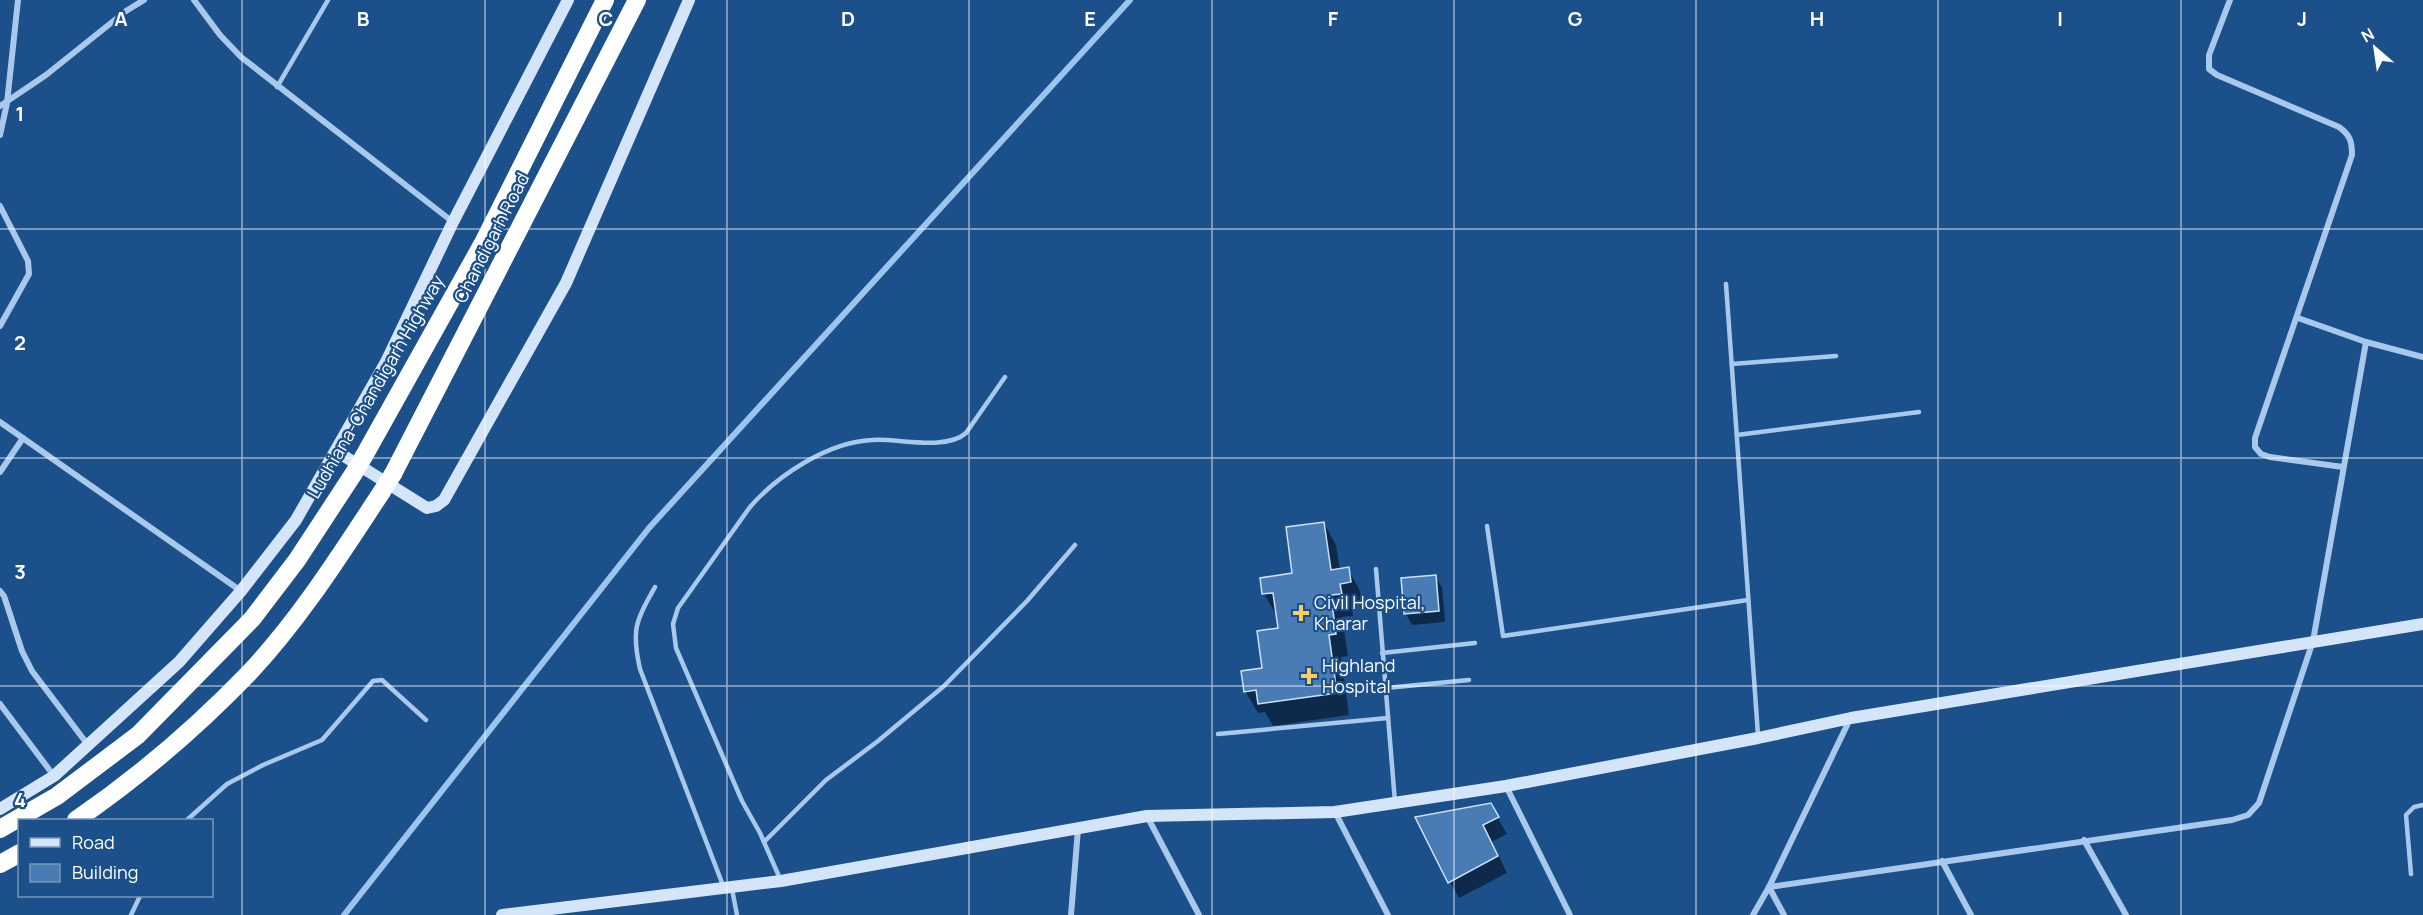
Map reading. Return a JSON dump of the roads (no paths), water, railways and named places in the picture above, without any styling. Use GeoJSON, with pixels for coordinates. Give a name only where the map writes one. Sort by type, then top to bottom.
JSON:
{"type":"FeatureCollection","features":[{"type":"Feature","properties":{"kind":"highway","name":"Ludhiana-Chandigarh Highway"},"geometry":{"type":"LineString","coordinates":[[0,829],[57,796],[146,727],[252,619],[297,560],[364,456],[483,243],[604,0]]}},
{"type":"Feature","properties":{"kind":"highway","name":"Chandigarh Road"},"geometry":{"type":"LineString","coordinates":[[77,819],[155,760],[249,672],[302,608],[381,493],[393,474],[637,0]]}},
{"type":"Feature","properties":{"kind":"highway"},"geometry":{"type":"LineString","coordinates":[[0,864],[18,854]]}},
{"type":"Feature","properties":{"kind":"street"},"geometry":{"type":"LineString","coordinates":[[0,135],[18,0]]}},
{"type":"Feature","properties":{"kind":"street"},"geometry":{"type":"LineString","coordinates":[[3,104],[144,0]]}},
{"type":"Feature","properties":{"kind":"street"},"geometry":{"type":"LineString","coordinates":[[194,0],[220,35],[241,57],[453,222]]}},
{"type":"Feature","properties":{"kind":"street"},"geometry":{"type":"LineString","coordinates":[[0,809],[54,776],[179,662],[241,591],[296,520],[386,362],[453,222],[568,0]]}},
{"type":"Feature","properties":{"kind":"street"},"geometry":{"type":"LineString","coordinates":[[336,451],[427,508],[436,506],[444,500],[566,283],[689,0]]}},
{"type":"Feature","properties":{"kind":"street"},"geometry":{"type":"LineString","coordinates":[[2230,0],[2209,55],[2209,69],[2217,75],[2339,126],[2349,134],[2352,144],[2352,155],[2255,438],[2255,447],[2260,454],[2343,468]]}},
{"type":"Feature","properties":{"kind":"street"},"geometry":{"type":"LineString","coordinates":[[0,206],[28,261],[29,274],[0,326]]}},
{"type":"Feature","properties":{"kind":"street"},"geometry":{"type":"LineString","coordinates":[[2298,318],[2366,342],[2423,357]]}},
{"type":"Feature","properties":{"kind":"street"},"geometry":{"type":"LineString","coordinates":[[1769,887],[2232,820],[2248,815],[2259,803],[2313,641],[2366,342]]}},
{"type":"Feature","properties":{"kind":"street"},"geometry":{"type":"LineString","coordinates":[[0,422],[241,591]]}},
{"type":"Feature","properties":{"kind":"street"},"geometry":{"type":"LineString","coordinates":[[0,472],[23,438]]}},
{"type":"Feature","properties":{"kind":"street"},"geometry":{"type":"LineString","coordinates":[[0,591],[4,596],[22,651],[32,670],[88,746]]}},
{"type":"Feature","properties":{"kind":"street"},"geometry":{"type":"LineString","coordinates":[[502,915],[781,881],[1147,816],[1335,812],[1506,786],[1851,718],[2423,624]]}},
{"type":"Feature","properties":{"kind":"street"},"geometry":{"type":"LineString","coordinates":[[0,704],[54,776]]}},
{"type":"Feature","properties":{"kind":"street"},"geometry":{"type":"LineString","coordinates":[[1753,915],[1769,887],[1851,718]]}},
{"type":"Feature","properties":{"kind":"street"},"geometry":{"type":"LineString","coordinates":[[1506,786],[1570,915]]}},
{"type":"Feature","properties":{"kind":"street"},"geometry":{"type":"LineString","coordinates":[[1335,812],[1388,915]]}},
{"type":"Feature","properties":{"kind":"street"},"geometry":{"type":"LineString","coordinates":[[1147,816],[1199,915]]}},
{"type":"Feature","properties":{"kind":"street"},"geometry":{"type":"LineString","coordinates":[[1071,915],[1078,829]]}},
{"type":"Feature","properties":{"kind":"street"},"geometry":{"type":"LineString","coordinates":[[2084,840],[2126,915]]}},
{"type":"Feature","properties":{"kind":"street"},"geometry":{"type":"LineString","coordinates":[[1942,861],[1971,915]]}},
{"type":"Feature","properties":{"kind":"street"},"geometry":{"type":"LineString","coordinates":[[1769,887],[1784,915]]}},
{"type":"Feature","properties":{"kind":"lane"},"geometry":{"type":"LineString","coordinates":[[277,87],[328,0]]}},
{"type":"Feature","properties":{"kind":"lane"},"geometry":{"type":"LineString","coordinates":[[1726,284],[1758,738]]}},
{"type":"Feature","properties":{"kind":"lane"},"geometry":{"type":"LineString","coordinates":[[1732,364],[1836,356]]}},
{"type":"Feature","properties":{"kind":"lane"},"geometry":{"type":"LineString","coordinates":[[781,881],[764,842],[742,801],[676,648],[673,624],[678,608],[750,507],[791,470],[838,447],[857,442],[901,440],[934,442],[959,439],[966,433],[1005,377]]}},
{"type":"Feature","properties":{"kind":"lane"},"geometry":{"type":"LineString","coordinates":[[1737,435],[1919,412]]}},
{"type":"Feature","properties":{"kind":"lane"},"geometry":{"type":"LineString","coordinates":[[1487,526],[1503,636],[1748,600]]}},
{"type":"Feature","properties":{"kind":"lane"},"geometry":{"type":"LineString","coordinates":[[764,842],[826,780],[878,741],[944,686],[1027,601],[1076,545]]}},
{"type":"Feature","properties":{"kind":"lane"},"geometry":{"type":"LineString","coordinates":[[1376,569],[1395,802]]}},
{"type":"Feature","properties":{"kind":"lane"},"geometry":{"type":"LineString","coordinates":[[656,587],[636,626],[636,650],[640,669],[728,887],[737,915]]}},
{"type":"Feature","properties":{"kind":"lane"},"geometry":{"type":"LineString","coordinates":[[1382,653],[1475,643]]}},
{"type":"Feature","properties":{"kind":"lane"},"geometry":{"type":"LineString","coordinates":[[188,819],[227,784],[263,765],[322,740],[373,681],[382,680],[426,720]]}},
{"type":"Feature","properties":{"kind":"lane"},"geometry":{"type":"LineString","coordinates":[[1386,688],[1469,680]]}},
{"type":"Feature","properties":{"kind":"lane"},"geometry":{"type":"LineString","coordinates":[[1218,734],[1388,718]]}},
{"type":"Feature","properties":{"kind":"lane"},"geometry":{"type":"LineString","coordinates":[[2411,874],[2406,815],[2414,807],[2423,805]]}},
{"type":"Feature","properties":{"kind":"lane"},"geometry":{"type":"LineString","coordinates":[[131,915],[140,897]]}},
{"type":"Feature","properties":{"kind":"waterway"},"geometry":{"type":"LineString","coordinates":[[344,915],[649,528],[1130,0]]}},
{"type":"Feature","properties":{"kind":"place","name":"Civil Hospital, Kharar"},"geometry":{"type":"Point","coordinates":[1301,613]}},
{"type":"Feature","properties":{"kind":"place","name":"Highland Hospital"},"geometry":{"type":"Point","coordinates":[1309,676]}}]}
